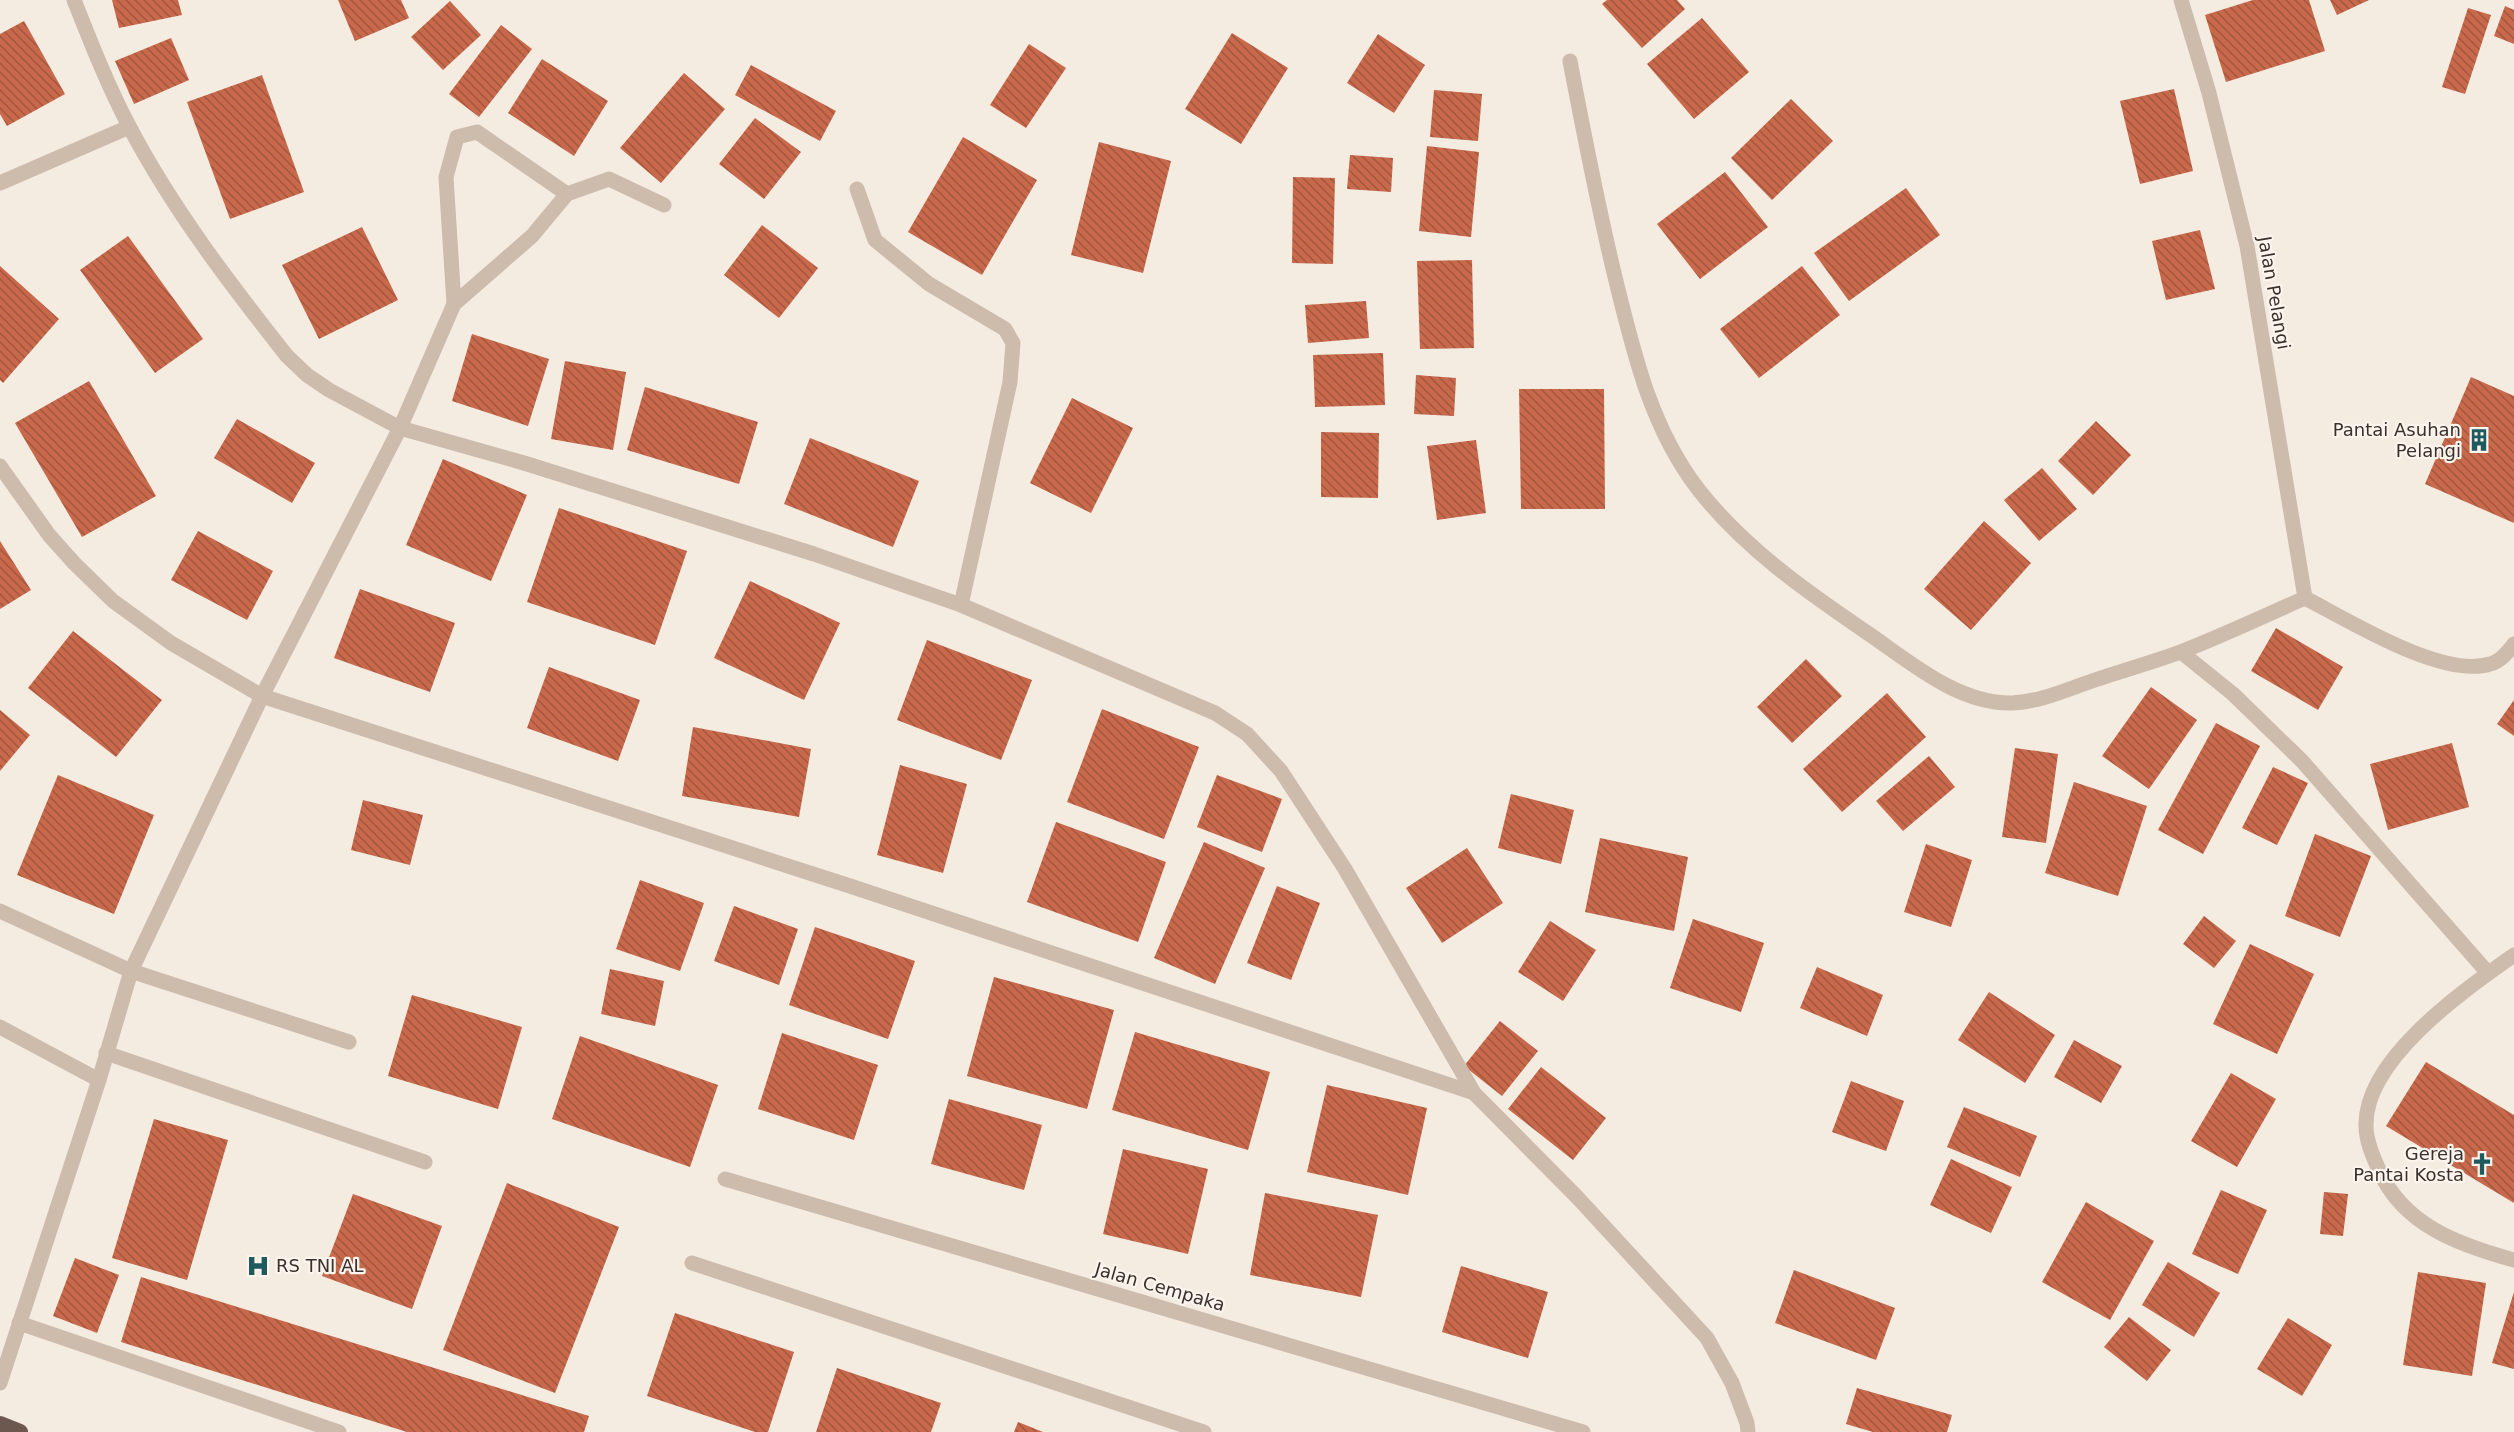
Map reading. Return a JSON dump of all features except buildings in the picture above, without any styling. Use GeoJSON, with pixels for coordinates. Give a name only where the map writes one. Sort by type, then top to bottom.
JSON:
{"type":"FeatureCollection","features":[{"type":"Feature","properties":{"kind":"highway"},"geometry":{"type":"LineString","coordinates":[[0,1424],[20,1432]]}},
{"type":"Feature","properties":{"kind":"street"},"geometry":{"type":"LineString","coordinates":[[74,0],[129,126],[180,210],[287,356],[307,375],[329,390],[400,428],[524,463],[803,551],[961,605],[1215,713],[1247,734],[1281,771],[1345,869],[1474,1093],[1577,1197],[1707,1338],[1732,1383],[1747,1423],[1748,1432]]}},
{"type":"Feature","properties":{"kind":"street","name":"Jalan Pelangi"},"geometry":{"type":"LineString","coordinates":[[2181,0],[2210,93],[2247,246],[2304,598]]}},
{"type":"Feature","properties":{"kind":"street"},"geometry":{"type":"LineString","coordinates":[[1570,61],[1596,198],[1643,382],[1664,436],[1697,488],[1733,529],[1779,570],[1922,670],[1976,698],[2015,703],[2044,697],[2181,652],[2304,598],[2404,648],[2437,661],[2470,668],[2492,664],[2506,654],[2514,644]]}},
{"type":"Feature","properties":{"kind":"street"},"geometry":{"type":"LineString","coordinates":[[0,183],[129,126]]}},
{"type":"Feature","properties":{"kind":"street"},"geometry":{"type":"LineString","coordinates":[[454,304],[446,177],[457,137],[477,132],[567,194]]}},
{"type":"Feature","properties":{"kind":"street"},"geometry":{"type":"LineString","coordinates":[[0,1383],[99,1080],[131,971],[262,696],[400,428],[454,304],[532,236],[567,194],[609,179],[664,205]]}},
{"type":"Feature","properties":{"kind":"street"},"geometry":{"type":"LineString","coordinates":[[857,189],[875,240],[929,284],[1005,329],[1013,343],[1010,382],[961,605]]}},
{"type":"Feature","properties":{"kind":"street"},"geometry":{"type":"LineString","coordinates":[[0,466],[49,535],[113,601],[171,643],[262,696],[839,882],[1474,1093]]}},
{"type":"Feature","properties":{"kind":"street"},"geometry":{"type":"LineString","coordinates":[[2181,652],[2233,694],[2302,762],[2488,973]]}},
{"type":"Feature","properties":{"kind":"street"},"geometry":{"type":"LineString","coordinates":[[0,911],[131,971],[349,1042]]}},
{"type":"Feature","properties":{"kind":"street"},"geometry":{"type":"LineString","coordinates":[[2514,955],[2453,999],[2411,1038],[2385,1071],[2371,1100],[2366,1126],[2372,1156],[2380,1174],[2402,1207],[2429,1228],[2480,1250],[2514,1260]]}},
{"type":"Feature","properties":{"kind":"street"},"geometry":{"type":"LineString","coordinates":[[0,1027],[99,1080]]}},
{"type":"Feature","properties":{"kind":"street"},"geometry":{"type":"LineString","coordinates":[[106,1053],[425,1162]]}},
{"type":"Feature","properties":{"kind":"street","name":"Jalan Cempaka"},"geometry":{"type":"LineString","coordinates":[[725,1179],[1583,1432]]}},
{"type":"Feature","properties":{"kind":"street"},"geometry":{"type":"LineString","coordinates":[[692,1263],[1204,1432]]}},
{"type":"Feature","properties":{"kind":"street"},"geometry":{"type":"LineString","coordinates":[[20,1323],[339,1432]]}},
{"type":"Feature","properties":{"kind":"place","name":"Pantai Asuhan Pelangi"},"geometry":{"type":"Point","coordinates":[2479,440]}},
{"type":"Feature","properties":{"kind":"place","name":"Gereja Pantai Kosta"},"geometry":{"type":"Point","coordinates":[2482,1164]}},
{"type":"Feature","properties":{"kind":"place","name":"RS TNI AL"},"geometry":{"type":"Point","coordinates":[258,1266]}}]}
